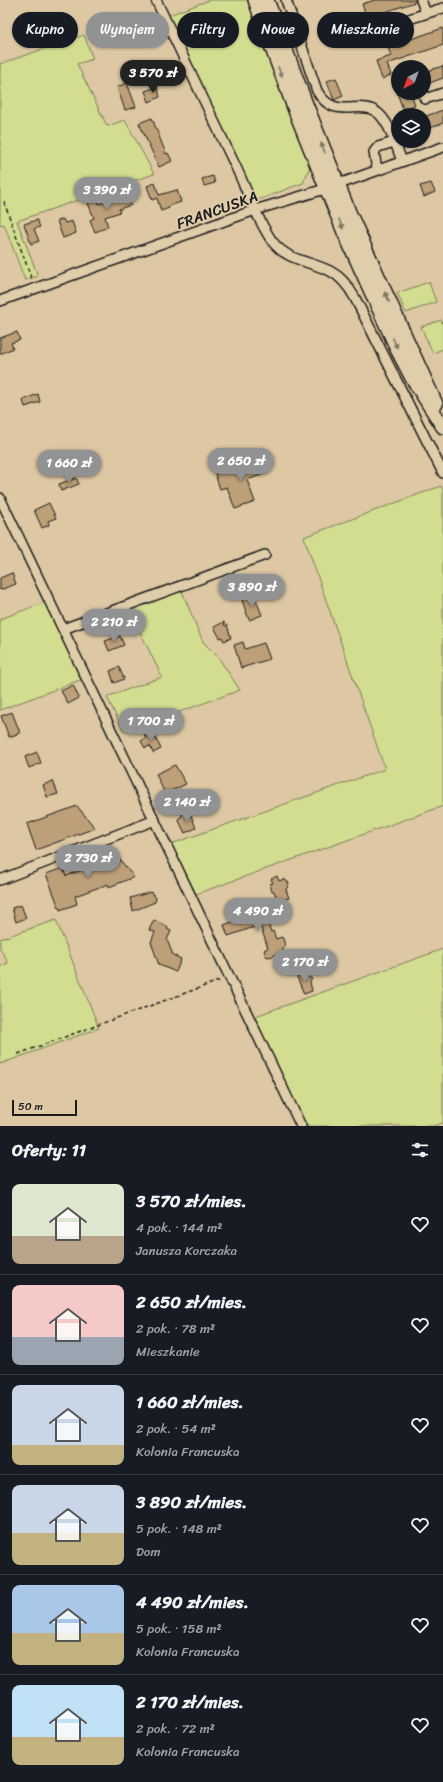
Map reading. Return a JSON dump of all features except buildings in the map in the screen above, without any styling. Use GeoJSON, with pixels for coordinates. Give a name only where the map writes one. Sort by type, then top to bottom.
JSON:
{"type":"FeatureCollection","features":[{"type":"Feature","properties":{"kind":"highway"},"geometry":{"type":"LineString","coordinates":[[255,0],[267,35],[331,186],[398,351],[412,378],[443,427]]}},
{"type":"Feature","properties":{"kind":"highway"},"geometry":{"type":"LineString","coordinates":[[268,0],[303,97],[331,186],[374,270],[428,385],[443,423]]}},
{"type":"Feature","properties":{"kind":"street"},"geometry":{"type":"LineString","coordinates":[[156,0],[255,210],[271,240],[282,252],[292,258],[332,272],[346,283],[443,473]]}},
{"type":"Feature","properties":{"kind":"street"},"geometry":{"type":"LineString","coordinates":[[286,0],[317,92],[321,98],[333,107],[373,110],[378,113],[391,132]]}},
{"type":"Feature","properties":{"kind":"street"},"geometry":{"type":"LineString","coordinates":[[422,0],[426,13]]}},
{"type":"Feature","properties":{"kind":"street"},"geometry":{"type":"LineString","coordinates":[[414,17],[443,8]]}},
{"type":"Feature","properties":{"kind":"street"},"geometry":{"type":"LineString","coordinates":[[431,97],[443,93]]}},
{"type":"Feature","properties":{"kind":"street"},"geometry":{"type":"LineString","coordinates":[[379,170],[376,164],[374,152],[378,147],[391,143]]}},
{"type":"Feature","properties":{"kind":"street","name":"FRANCUSKA"},"geometry":{"type":"LineString","coordinates":[[0,301],[255,210],[379,170],[443,147]]}},
{"type":"Feature","properties":{"kind":"street"},"geometry":{"type":"LineString","coordinates":[[397,148],[402,161]]}},
{"type":"Feature","properties":{"kind":"street"},"geometry":{"type":"LineString","coordinates":[[0,498],[301,1126]]}},
{"type":"Feature","properties":{"kind":"street"},"geometry":{"type":"LineString","coordinates":[[63,629],[265,555]]}},
{"type":"Feature","properties":{"kind":"street"},"geometry":{"type":"LineString","coordinates":[[0,880],[155,820]]}},
{"type":"Feature","properties":{"kind":"path"},"geometry":{"type":"LineString","coordinates":[[4,202],[35,289]]}},
{"type":"Feature","properties":{"kind":"path"},"geometry":{"type":"LineString","coordinates":[[18,1054],[230,976]]}},
{"type":"Feature","properties":{"kind":"green space"},"geometry":{"type":"Polygon","coordinates":[[[210,0],[249,0],[254,12],[247,12],[247,48],[267,48],[311,164],[303,183],[255,201],[184,48],[239,48],[239,12],[177,12],[210,0]]]}},
{"type":"Feature","properties":{"kind":"green space"},"geometry":{"type":"Polygon","coordinates":[[[177,12],[177,32],[169,15],[177,12]]]}},
{"type":"Feature","properties":{"kind":"green space"},"geometry":{"type":"Polygon","coordinates":[[[84,35],[86,48],[89,48],[93,59],[77,64],[107,126],[125,120],[154,174],[17,221],[38,276],[25,280],[4,224],[0,225],[0,64],[46,48],[78,48],[78,37],[84,35]]]}},
{"type":"Feature","properties":{"kind":"green space"},"geometry":{"type":"Polygon","coordinates":[[[429,282],[436,302],[406,313],[397,293],[429,282]]]}},
{"type":"Feature","properties":{"kind":"green space"},"geometry":{"type":"Polygon","coordinates":[[[441,320],[443,326],[443,349],[433,353],[421,327],[441,320]]]}},
{"type":"Feature","properties":{"kind":"green space"},"geometry":{"type":"Polygon","coordinates":[[[441,486],[443,490],[443,806],[196,894],[171,844],[385,769],[304,537],[441,486]]]}},
{"type":"Feature","properties":{"kind":"green space"},"geometry":{"type":"Polygon","coordinates":[[[181,589],[203,642],[218,657],[240,690],[124,732],[107,697],[162,677],[129,609],[181,589]]]}},
{"type":"Feature","properties":{"kind":"green space"},"geometry":{"type":"Polygon","coordinates":[[[46,602],[83,679],[0,710],[0,619],[46,602]]]}},
{"type":"Feature","properties":{"kind":"green space"},"geometry":{"type":"Polygon","coordinates":[[[56,920],[99,1028],[0,1064],[0,966],[8,963],[0,948],[0,939],[56,920]]]}},
{"type":"Feature","properties":{"kind":"green space"},"geometry":{"type":"Polygon","coordinates":[[[443,949],[443,1123],[433,1126],[305,1126],[253,1017],[443,949]]]}}]}
